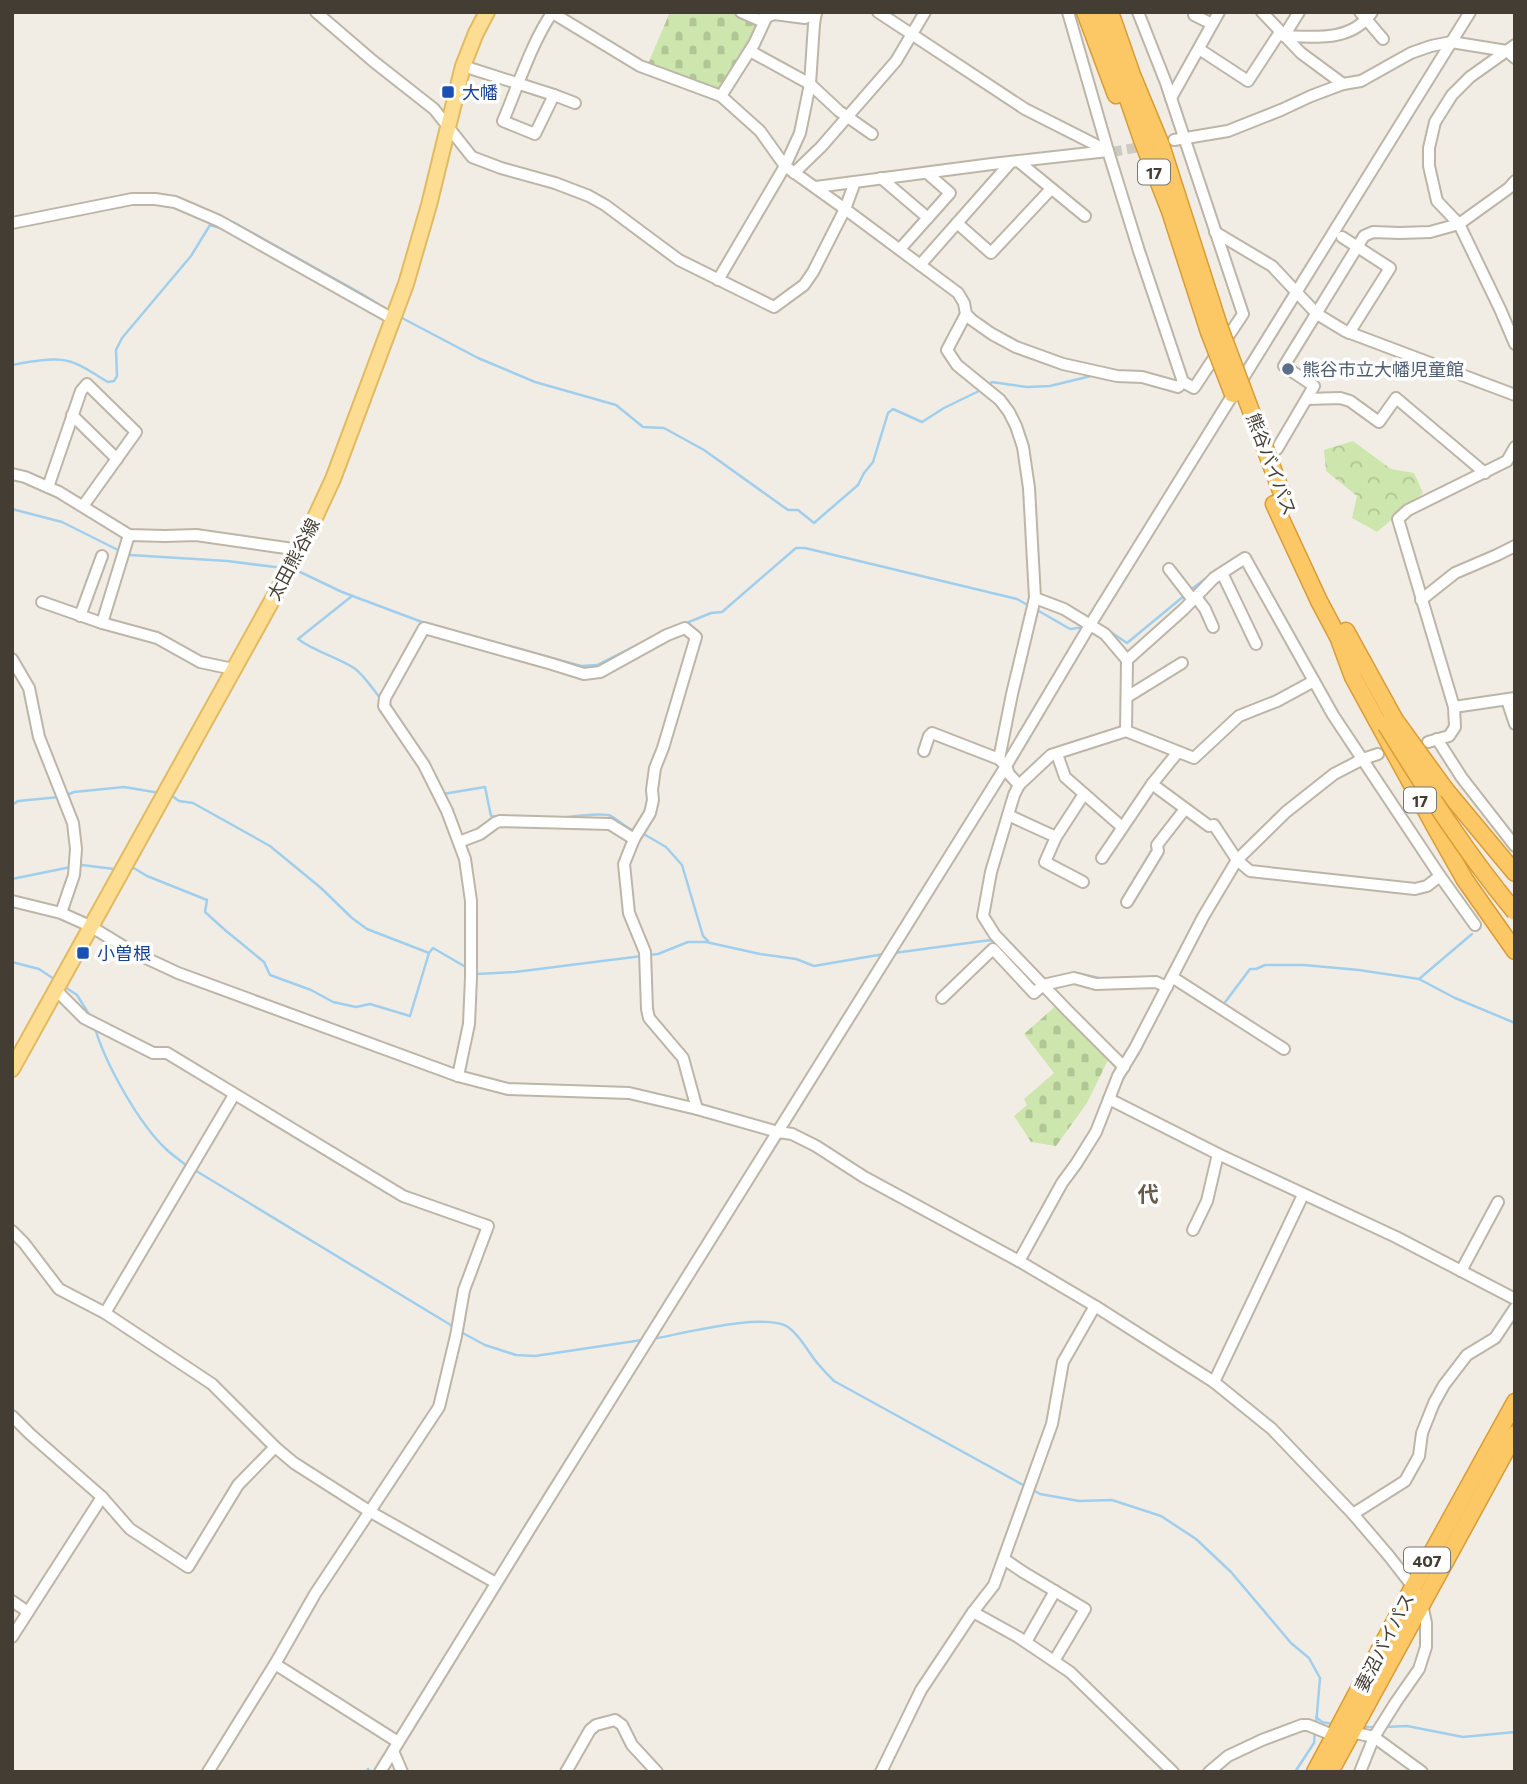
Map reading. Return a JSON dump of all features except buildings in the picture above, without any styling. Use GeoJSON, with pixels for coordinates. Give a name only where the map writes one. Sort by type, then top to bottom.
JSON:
{"type":"FeatureCollection","features":[{"type":"Feature","properties":{"kind":"highway","name":"17"},"geometry":{"type":"LineString","coordinates":[[1085,12],[1107,74],[1170,211]]}},
{"type":"Feature","properties":{"kind":"highway","name":"熊谷バイパス"},"geometry":{"type":"LineString","coordinates":[[1098,12],[1141,136],[1319,601],[1340,642],[1390,723],[1515,873]]}},
{"type":"Feature","properties":{"kind":"highway","name":"熊谷バイパス"},"geometry":{"type":"LineString","coordinates":[[1110,12],[1132,75],[1173,141],[1214,329]]}},
{"type":"Feature","properties":{"kind":"highway","name":"17"},"geometry":{"type":"LineString","coordinates":[[1122,12],[1173,141]]}},
{"type":"Feature","properties":{"kind":"highway","name":"熊谷バイパス"},"geometry":{"type":"LineString","coordinates":[[1279,501],[1390,723]]}},
{"type":"Feature","properties":{"kind":"highway","name":"17"},"geometry":{"type":"LineString","coordinates":[[1340,642],[1353,677],[1435,828],[1465,880],[1515,951]]}},
{"type":"Feature","properties":{"kind":"highway","name":"17"},"geometry":{"type":"LineString","coordinates":[[1390,723],[1476,846],[1515,896]]}},
{"type":"Feature","properties":{"kind":"highway","name":"17"},"geometry":{"type":"LineString","coordinates":[[1390,723],[1437,807],[1515,912]]}},
{"type":"Feature","properties":{"kind":"highway","name":"妻沼バイパス"},"geometry":{"type":"LineString","coordinates":[[1315,1772],[1412,1587],[1515,1402]]}},
{"type":"Feature","properties":{"kind":"highway","name":"妻沼バイパス"},"geometry":{"type":"LineString","coordinates":[[1330,1772],[1338,1728],[1422,1604],[1515,1434]]}},
{"type":"Feature","properties":{"kind":"main road","name":"太田熊谷線"},"geometry":{"type":"LineString","coordinates":[[12,1069],[300,550],[333,479],[393,319],[420,238],[463,66],[487,12]]}},
{"type":"Feature","properties":{"kind":"street"},"geometry":{"type":"LineString","coordinates":[[316,12],[434,109],[472,157],[589,196],[679,260],[774,307],[808,279],[845,209],[855,182]]}},
{"type":"Feature","properties":{"kind":"street"},"geometry":{"type":"LineString","coordinates":[[554,95],[535,134],[503,121],[551,12],[640,66],[721,96],[760,131],[790,169],[958,293],[966,314],[992,334],[1016,347],[1063,364],[1117,376],[1142,377],[1178,387],[1183,382]]}},
{"type":"Feature","properties":{"kind":"street"},"geometry":{"type":"LineString","coordinates":[[741,12],[759,20],[774,14],[805,18],[816,13]]}},
{"type":"Feature","properties":{"kind":"street"},"geometry":{"type":"LineString","coordinates":[[878,12],[1025,108],[1110,152]]}},
{"type":"Feature","properties":{"kind":"street"},"geometry":{"type":"LineString","coordinates":[[790,169],[821,147],[896,61],[925,12]]}},
{"type":"Feature","properties":{"kind":"street"},"geometry":{"type":"LineString","coordinates":[[1068,12],[1139,251],[1183,382],[1194,388],[1243,314],[1215,232],[1173,141],[1171,98],[1138,12]]}},
{"type":"Feature","properties":{"kind":"street"},"geometry":{"type":"LineString","coordinates":[[1196,12],[1194,15],[1212,24]]}},
{"type":"Feature","properties":{"kind":"street"},"geometry":{"type":"LineString","coordinates":[[1171,98],[1219,12]]}},
{"type":"Feature","properties":{"kind":"street"},"geometry":{"type":"LineString","coordinates":[[1262,12],[1301,53],[1343,84]]}},
{"type":"Feature","properties":{"kind":"street"},"geometry":{"type":"LineString","coordinates":[[1199,49],[1248,80],[1299,12]]}},
{"type":"Feature","properties":{"kind":"street"},"geometry":{"type":"LineString","coordinates":[[719,280],[790,169],[810,84],[816,13]]}},
{"type":"Feature","properties":{"kind":"street"},"geometry":{"type":"LineString","coordinates":[[380,1772],[778,1132],[1003,762],[1094,627],[1469,13]]}},
{"type":"Feature","properties":{"kind":"street"},"geometry":{"type":"LineString","coordinates":[[1282,34],[1322,37],[1341,35],[1366,15],[1383,39]]}},
{"type":"Feature","properties":{"kind":"street"},"geometry":{"type":"LineString","coordinates":[[721,96],[750,51],[767,16]]}},
{"type":"Feature","properties":{"kind":"street"},"geometry":{"type":"LineString","coordinates":[[1173,141],[1228,131],[1311,96],[1343,84],[1361,81],[1411,53],[1431,46],[1451,42],[1512,51]]}},
{"type":"Feature","properties":{"kind":"street"},"geometry":{"type":"LineString","coordinates":[[750,51],[810,84],[872,134]]}},
{"type":"Feature","properties":{"kind":"street"},"geometry":{"type":"LineString","coordinates":[[1512,51],[1460,87],[1437,116],[1432,127],[1429,166],[1437,201],[1459,224],[1489,283],[1515,344]]}},
{"type":"Feature","properties":{"kind":"street"},"geometry":{"type":"LineString","coordinates":[[463,66],[576,103]]}},
{"type":"Feature","properties":{"kind":"street"},"geometry":{"type":"LineString","coordinates":[[816,187],[1014,161],[1110,152]]}},
{"type":"Feature","properties":{"kind":"street"},"geometry":{"type":"LineString","coordinates":[[1014,161],[1084,216]]}},
{"type":"Feature","properties":{"kind":"street"},"geometry":{"type":"LineString","coordinates":[[920,265],[1014,161]]}},
{"type":"Feature","properties":{"kind":"street"},"geometry":{"type":"LineString","coordinates":[[900,249],[950,193],[927,173]]}},
{"type":"Feature","properties":{"kind":"street"},"geometry":{"type":"LineString","coordinates":[[881,178],[929,218]]}},
{"type":"Feature","properties":{"kind":"street"},"geometry":{"type":"LineString","coordinates":[[1277,449],[1314,386],[1284,366],[1364,236],[1373,232],[1430,232],[1459,224],[1515,181]]}},
{"type":"Feature","properties":{"kind":"street"},"geometry":{"type":"LineString","coordinates":[[957,223],[991,253],[1051,188]]}},
{"type":"Feature","properties":{"kind":"street"},"geometry":{"type":"LineString","coordinates":[[12,223],[132,199],[175,202],[230,227],[393,319]]}},
{"type":"Feature","properties":{"kind":"street"},"geometry":{"type":"LineString","coordinates":[[1215,232],[1272,266],[1317,314],[1349,332],[1515,395]]}},
{"type":"Feature","properties":{"kind":"street"},"geometry":{"type":"LineString","coordinates":[[1342,237],[1390,268],[1349,332]]}},
{"type":"Feature","properties":{"kind":"street"},"geometry":{"type":"LineString","coordinates":[[966,314],[947,350],[957,365],[1000,400],[1009,412],[1023,447],[1030,488],[1034,605],[1012,694],[1003,762],[1019,785]]}},
{"type":"Feature","properties":{"kind":"street"},"geometry":{"type":"LineString","coordinates":[[48,487],[81,391],[87,384],[136,432],[83,506]]}},
{"type":"Feature","properties":{"kind":"street"},"geometry":{"type":"LineString","coordinates":[[1307,399],[1340,398],[1350,401],[1379,422],[1396,398],[1485,473]]}},
{"type":"Feature","properties":{"kind":"street"},"geometry":{"type":"LineString","coordinates":[[72,415],[117,459]]}},
{"type":"Feature","properties":{"kind":"street"},"geometry":{"type":"LineString","coordinates":[[1515,447],[1507,461],[1408,510],[1398,519],[1454,707],[1455,727],[1449,736],[1433,740],[1515,846]]}},
{"type":"Feature","properties":{"kind":"street"},"geometry":{"type":"LineString","coordinates":[[12,474],[26,477],[83,506],[125,546]]}},
{"type":"Feature","properties":{"kind":"street"},"geometry":{"type":"LineString","coordinates":[[125,546],[165,537],[197,535],[300,550]]}},
{"type":"Feature","properties":{"kind":"street"},"geometry":{"type":"LineString","coordinates":[[102,623],[125,546]]}},
{"type":"Feature","properties":{"kind":"street"},"geometry":{"type":"LineString","coordinates":[[1421,600],[1455,573],[1515,546]]}},
{"type":"Feature","properties":{"kind":"street"},"geometry":{"type":"LineString","coordinates":[[80,615],[102,556]]}},
{"type":"Feature","properties":{"kind":"street"},"geometry":{"type":"LineString","coordinates":[[1127,660],[1214,578],[1245,558],[1333,715],[1475,925]]}},
{"type":"Feature","properties":{"kind":"street"},"geometry":{"type":"LineString","coordinates":[[1169,569],[1205,609],[1213,628]]}},
{"type":"Feature","properties":{"kind":"street"},"geometry":{"type":"LineString","coordinates":[[1222,573],[1256,644]]}},
{"type":"Feature","properties":{"kind":"street"},"geometry":{"type":"LineString","coordinates":[[42,602],[102,623],[157,638],[200,662],[233,669]]}},
{"type":"Feature","properties":{"kind":"street"},"geometry":{"type":"LineString","coordinates":[[1034,605],[1064,610],[1094,627],[1105,634],[1127,660],[1126,731]]}},
{"type":"Feature","properties":{"kind":"street"},"geometry":{"type":"LineString","coordinates":[[458,1076],[469,1024],[471,977],[471,901],[465,859],[447,811],[425,765],[393,721],[384,702],[424,628],[584,674],[600,672],[685,628],[696,637],[655,768],[650,813],[624,864],[629,913],[644,955],[649,1018],[683,1058],[697,1109]]}},
{"type":"Feature","properties":{"kind":"street"},"geometry":{"type":"LineString","coordinates":[[12,659],[29,688],[39,737],[73,823],[75,866],[61,913]]}},
{"type":"Feature","properties":{"kind":"street"},"geometry":{"type":"LineString","coordinates":[[1126,697],[1182,663]]}},
{"type":"Feature","properties":{"kind":"street"},"geometry":{"type":"LineString","coordinates":[[1124,1067],[995,935],[983,916],[991,872],[1019,785],[1051,755],[1126,731],[1194,758],[1239,716],[1277,701],[1314,681]]}},
{"type":"Feature","properties":{"kind":"street"},"geometry":{"type":"LineString","coordinates":[[1454,707],[1511,699],[1515,724]]}},
{"type":"Feature","properties":{"kind":"street"},"geometry":{"type":"LineString","coordinates":[[924,751],[932,733],[1003,762]]}},
{"type":"Feature","properties":{"kind":"street"},"geometry":{"type":"LineString","coordinates":[[1102,858],[1152,784],[1178,752]]}},
{"type":"Feature","properties":{"kind":"street"},"geometry":{"type":"LineString","coordinates":[[1056,754],[1065,777],[1122,827]]}},
{"type":"Feature","properties":{"kind":"street"},"geometry":{"type":"LineString","coordinates":[[1019,1261],[1062,1183],[1096,1132],[1118,1076],[1203,917],[1237,860],[1286,812],[1334,774],[1378,754]]}},
{"type":"Feature","properties":{"kind":"street"},"geometry":{"type":"LineString","coordinates":[[1152,784],[1209,827],[1214,825],[1237,860],[1253,871],[1415,889],[1427,886],[1440,876]]}},
{"type":"Feature","properties":{"kind":"street"},"geometry":{"type":"LineString","coordinates":[[1083,882],[1045,862],[1056,837],[1084,794]]}},
{"type":"Feature","properties":{"kind":"street"},"geometry":{"type":"LineString","coordinates":[[1127,902],[1158,851],[1157,845],[1185,809]]}},
{"type":"Feature","properties":{"kind":"street"},"geometry":{"type":"LineString","coordinates":[[1008,814],[1056,837]]}},
{"type":"Feature","properties":{"kind":"street"},"geometry":{"type":"LineString","coordinates":[[459,842],[480,834],[500,821],[610,824],[637,834]]}},
{"type":"Feature","properties":{"kind":"street"},"geometry":{"type":"LineString","coordinates":[[12,901],[61,913],[177,973],[458,1076],[508,1089],[629,1093],[792,1134],[864,1177],[1019,1261],[1214,1382],[1272,1429],[1353,1514],[1412,1587],[1422,1604],[1426,1623],[1426,1647],[1419,1669],[1376,1735],[1360,1772]]}},
{"type":"Feature","properties":{"kind":"street"},"geometry":{"type":"LineString","coordinates":[[942,998],[993,949],[1034,993],[1043,985],[1074,978],[1096,984],[1171,981],[1284,1049]]}},
{"type":"Feature","properties":{"kind":"street"},"geometry":{"type":"LineString","coordinates":[[58,985],[85,1018],[153,1054],[167,1053],[403,1196],[488,1226],[464,1290],[439,1407],[315,1594],[208,1772]]}},
{"type":"Feature","properties":{"kind":"street"},"geometry":{"type":"LineString","coordinates":[[104,1313],[234,1095]]}},
{"type":"Feature","properties":{"kind":"street"},"geometry":{"type":"LineString","coordinates":[[1110,1099],[1218,1154],[1396,1237],[1515,1298]]}},
{"type":"Feature","properties":{"kind":"street"},"geometry":{"type":"LineString","coordinates":[[1193,1230],[1207,1201],[1218,1154]]}},
{"type":"Feature","properties":{"kind":"street"},"geometry":{"type":"LineString","coordinates":[[1214,1382],[1303,1195]]}},
{"type":"Feature","properties":{"kind":"street"},"geometry":{"type":"LineString","coordinates":[[1461,1271],[1498,1202]]}},
{"type":"Feature","properties":{"kind":"street"},"geometry":{"type":"LineString","coordinates":[[12,1231],[59,1289],[104,1313],[212,1384],[294,1463],[369,1511],[496,1583]]}},
{"type":"Feature","properties":{"kind":"street"},"geometry":{"type":"LineString","coordinates":[[881,1772],[920,1690],[994,1585],[1052,1424],[1063,1363],[1095,1306]]}},
{"type":"Feature","properties":{"kind":"street"},"geometry":{"type":"LineString","coordinates":[[1353,1514],[1405,1481],[1419,1456],[1422,1433],[1444,1385],[1467,1355],[1495,1338],[1515,1308]]}},
{"type":"Feature","properties":{"kind":"street"},"geometry":{"type":"LineString","coordinates":[[12,1416],[102,1497],[130,1529],[188,1567],[238,1485],[275,1447]]}},
{"type":"Feature","properties":{"kind":"street"},"geometry":{"type":"LineString","coordinates":[[12,1637],[102,1497]]}},
{"type":"Feature","properties":{"kind":"street"},"geometry":{"type":"LineString","coordinates":[[1004,1559],[1085,1609],[1054,1661]]}},
{"type":"Feature","properties":{"kind":"street"},"geometry":{"type":"LineString","coordinates":[[1026,1642],[1055,1591]]}},
{"type":"Feature","properties":{"kind":"street"},"geometry":{"type":"LineString","coordinates":[[12,1601],[28,1612]]}},
{"type":"Feature","properties":{"kind":"street"},"geometry":{"type":"LineString","coordinates":[[973,1612],[1026,1642],[1070,1672],[1173,1772]]}},
{"type":"Feature","properties":{"kind":"street"},"geometry":{"type":"LineString","coordinates":[[275,1664],[396,1746],[402,1772]]}},
{"type":"Feature","properties":{"kind":"street"},"geometry":{"type":"LineString","coordinates":[[566,1772],[590,1730],[596,1725],[615,1720],[622,1725],[632,1745],[657,1772]]}},
{"type":"Feature","properties":{"kind":"street"},"geometry":{"type":"LineString","coordinates":[[1209,1772],[1228,1756],[1302,1726],[1338,1728],[1376,1735],[1422,1772]]}},
{"type":"Feature","properties":{"kind":"green space"},"geometry":{"type":"Polygon","coordinates":[[[670,12],[733,12],[761,24],[721,90],[648,64],[670,12]]]}},
{"type":"Feature","properties":{"kind":"green space"},"geometry":{"type":"Polygon","coordinates":[[[1353,441],[1391,469],[1414,473],[1423,493],[1377,532],[1352,518],[1357,496],[1326,471],[1324,450],[1353,441]]]}},
{"type":"Feature","properties":{"kind":"green space"},"geometry":{"type":"Polygon","coordinates":[[[1057,1005],[1108,1060],[1087,1103],[1056,1146],[1031,1142],[1014,1116],[1027,1105],[1024,1099],[1054,1073],[1024,1034],[1057,1005]]]}},
{"type":"Feature","properties":{"kind":"waterway"},"geometry":{"type":"LineString","coordinates":[[231,225],[233,222],[388,310]]}},
{"type":"Feature","properties":{"kind":"waterway"},"geometry":{"type":"LineString","coordinates":[[12,365],[40,360],[62,360],[73,362],[108,382],[114,381],[117,376],[116,350],[122,338],[191,256],[210,225],[223,229]]}},
{"type":"Feature","properties":{"kind":"waterway"},"geometry":{"type":"LineString","coordinates":[[402,318],[478,358],[535,382],[616,405],[643,427],[664,428],[704,450],[788,510],[798,510],[814,523],[858,485],[873,462],[888,413],[893,409],[922,422],[983,389]]}},
{"type":"Feature","properties":{"kind":"waterway"},"geometry":{"type":"LineString","coordinates":[[988,385],[992,382],[1027,387],[1050,386],[1091,376]]}},
{"type":"Feature","properties":{"kind":"waterway"},"geometry":{"type":"LineString","coordinates":[[12,509],[62,522],[120,551]]}},
{"type":"Feature","properties":{"kind":"waterway"},"geometry":{"type":"LineString","coordinates":[[684,624],[711,613],[722,612],[796,548],[1017,599],[1031,607]]}},
{"type":"Feature","properties":{"kind":"waterway"},"geometry":{"type":"LineString","coordinates":[[126,553],[283,568]]}},
{"type":"Feature","properties":{"kind":"waterway"},"geometry":{"type":"LineString","coordinates":[[293,570],[422,622],[581,666],[597,665],[655,636]]}},
{"type":"Feature","properties":{"kind":"waterway"},"geometry":{"type":"LineString","coordinates":[[1189,591],[1209,576]]}},
{"type":"Feature","properties":{"kind":"waterway"},"geometry":{"type":"LineString","coordinates":[[352,596],[298,639],[354,668],[380,698]]}},
{"type":"Feature","properties":{"kind":"waterway"},"geometry":{"type":"LineString","coordinates":[[1102,626],[1127,643],[1184,596]]}},
{"type":"Feature","properties":{"kind":"waterway"},"geometry":{"type":"LineString","coordinates":[[1037,610],[1070,629],[1085,627]]}},
{"type":"Feature","properties":{"kind":"waterway"},"geometry":{"type":"LineString","coordinates":[[67,795],[124,787],[160,793]]}},
{"type":"Feature","properties":{"kind":"waterway"},"geometry":{"type":"LineString","coordinates":[[443,794],[485,787],[491,816],[500,817]]}},
{"type":"Feature","properties":{"kind":"waterway"},"geometry":{"type":"LineString","coordinates":[[171,795],[179,801],[193,803],[270,846],[367,929],[429,953]]}},
{"type":"Feature","properties":{"kind":"waterway"},"geometry":{"type":"LineString","coordinates":[[12,805],[18,801],[60,797]]}},
{"type":"Feature","properties":{"kind":"waterway"},"geometry":{"type":"LineString","coordinates":[[559,818],[607,815],[635,831]]}},
{"type":"Feature","properties":{"kind":"waterway"},"geometry":{"type":"LineString","coordinates":[[528,817],[542,817]]}},
{"type":"Feature","properties":{"kind":"waterway"},"geometry":{"type":"LineString","coordinates":[[642,833],[666,847],[682,865],[703,936],[708,941]]}},
{"type":"Feature","properties":{"kind":"waterway"},"geometry":{"type":"LineString","coordinates":[[77,866],[114,869]]}},
{"type":"Feature","properties":{"kind":"waterway"},"geometry":{"type":"LineString","coordinates":[[12,879],[71,867]]}},
{"type":"Feature","properties":{"kind":"waterway"},"geometry":{"type":"LineString","coordinates":[[132,867],[147,876],[207,900],[205,912],[264,962],[270,975],[311,990],[333,1002],[356,1007],[370,1004],[410,1016],[429,953],[433,948],[464,966]]}},
{"type":"Feature","properties":{"kind":"waterway"},"geometry":{"type":"LineString","coordinates":[[1419,979],[1472,934]]}},
{"type":"Feature","properties":{"kind":"waterway"},"geometry":{"type":"LineString","coordinates":[[894,953],[993,940],[1000,947]]}},
{"type":"Feature","properties":{"kind":"waterway"},"geometry":{"type":"LineString","coordinates":[[649,955],[688,942],[706,942],[796,959],[814,966],[884,954]]}},
{"type":"Feature","properties":{"kind":"waterway"},"geometry":{"type":"LineString","coordinates":[[477,974],[515,972],[642,956]]}},
{"type":"Feature","properties":{"kind":"waterway"},"geometry":{"type":"LineString","coordinates":[[12,962],[39,969],[57,981]]}},
{"type":"Feature","properties":{"kind":"waterway"},"geometry":{"type":"LineString","coordinates":[[1223,1005],[1250,969],[1265,965],[1304,965],[1419,979],[1455,998],[1515,1023]]}},
{"type":"Feature","properties":{"kind":"waterway"},"geometry":{"type":"LineString","coordinates":[[1073,974],[1104,979]]}},
{"type":"Feature","properties":{"kind":"waterway"},"geometry":{"type":"LineString","coordinates":[[65,987],[77,995],[90,1016]]}},
{"type":"Feature","properties":{"kind":"waterway"},"geometry":{"type":"LineString","coordinates":[[95,1028],[107,1058],[134,1109],[168,1151],[187,1166]]}},
{"type":"Feature","properties":{"kind":"waterway"},"geometry":{"type":"LineString","coordinates":[[193,1169],[454,1327]]}},
{"type":"Feature","properties":{"kind":"waterway"},"geometry":{"type":"LineString","coordinates":[[652,1339],[742,1323],[776,1323],[788,1327],[834,1381],[1025,1486]]}},
{"type":"Feature","properties":{"kind":"waterway"},"geometry":{"type":"LineString","coordinates":[[459,1331],[485,1345],[516,1355],[535,1356],[642,1340]]}},
{"type":"Feature","properties":{"kind":"waterway"},"geometry":{"type":"LineString","coordinates":[[1031,1489],[1040,1494],[1079,1501],[1112,1500],[1161,1516],[1196,1539],[1231,1572],[1291,1643],[1309,1658],[1320,1678],[1316,1725]]}},
{"type":"Feature","properties":{"kind":"waterway"},"geometry":{"type":"LineString","coordinates":[[1316,1717],[1322,1722],[1332,1724]]}},
{"type":"Feature","properties":{"kind":"waterway"},"geometry":{"type":"LineString","coordinates":[[1384,1727],[1407,1726],[1463,1737],[1515,1732]]}},
{"type":"Feature","properties":{"kind":"waterway"},"geometry":{"type":"LineString","coordinates":[[1363,1727],[1377,1727]]}},
{"type":"Feature","properties":{"kind":"waterway"},"geometry":{"type":"LineString","coordinates":[[1295,1772],[1314,1743],[1315,1731]]}},
{"type":"Feature","properties":{"kind":"waterway"},"geometry":{"type":"LineString","coordinates":[[367,1772],[368,1769],[370,1772]]}},
{"type":"Feature","properties":{"kind":"tunnel"},"geometry":{"type":"LineString","coordinates":[[1112,152],[1151,145]]}},
{"type":"Feature","properties":{"kind":"place","name":"大幡"},"geometry":{"type":"Point","coordinates":[448,92]}},
{"type":"Feature","properties":{"kind":"place","name":"熊谷市立大幡児童館"},"geometry":{"type":"Point","coordinates":[1288,369]}},
{"type":"Feature","properties":{"kind":"place","name":"小曽根"},"geometry":{"type":"Point","coordinates":[83,953]}},
{"type":"Feature","properties":{"kind":"district","name":"代"},"geometry":{"type":"Point","coordinates":[1148,1193]}}]}
